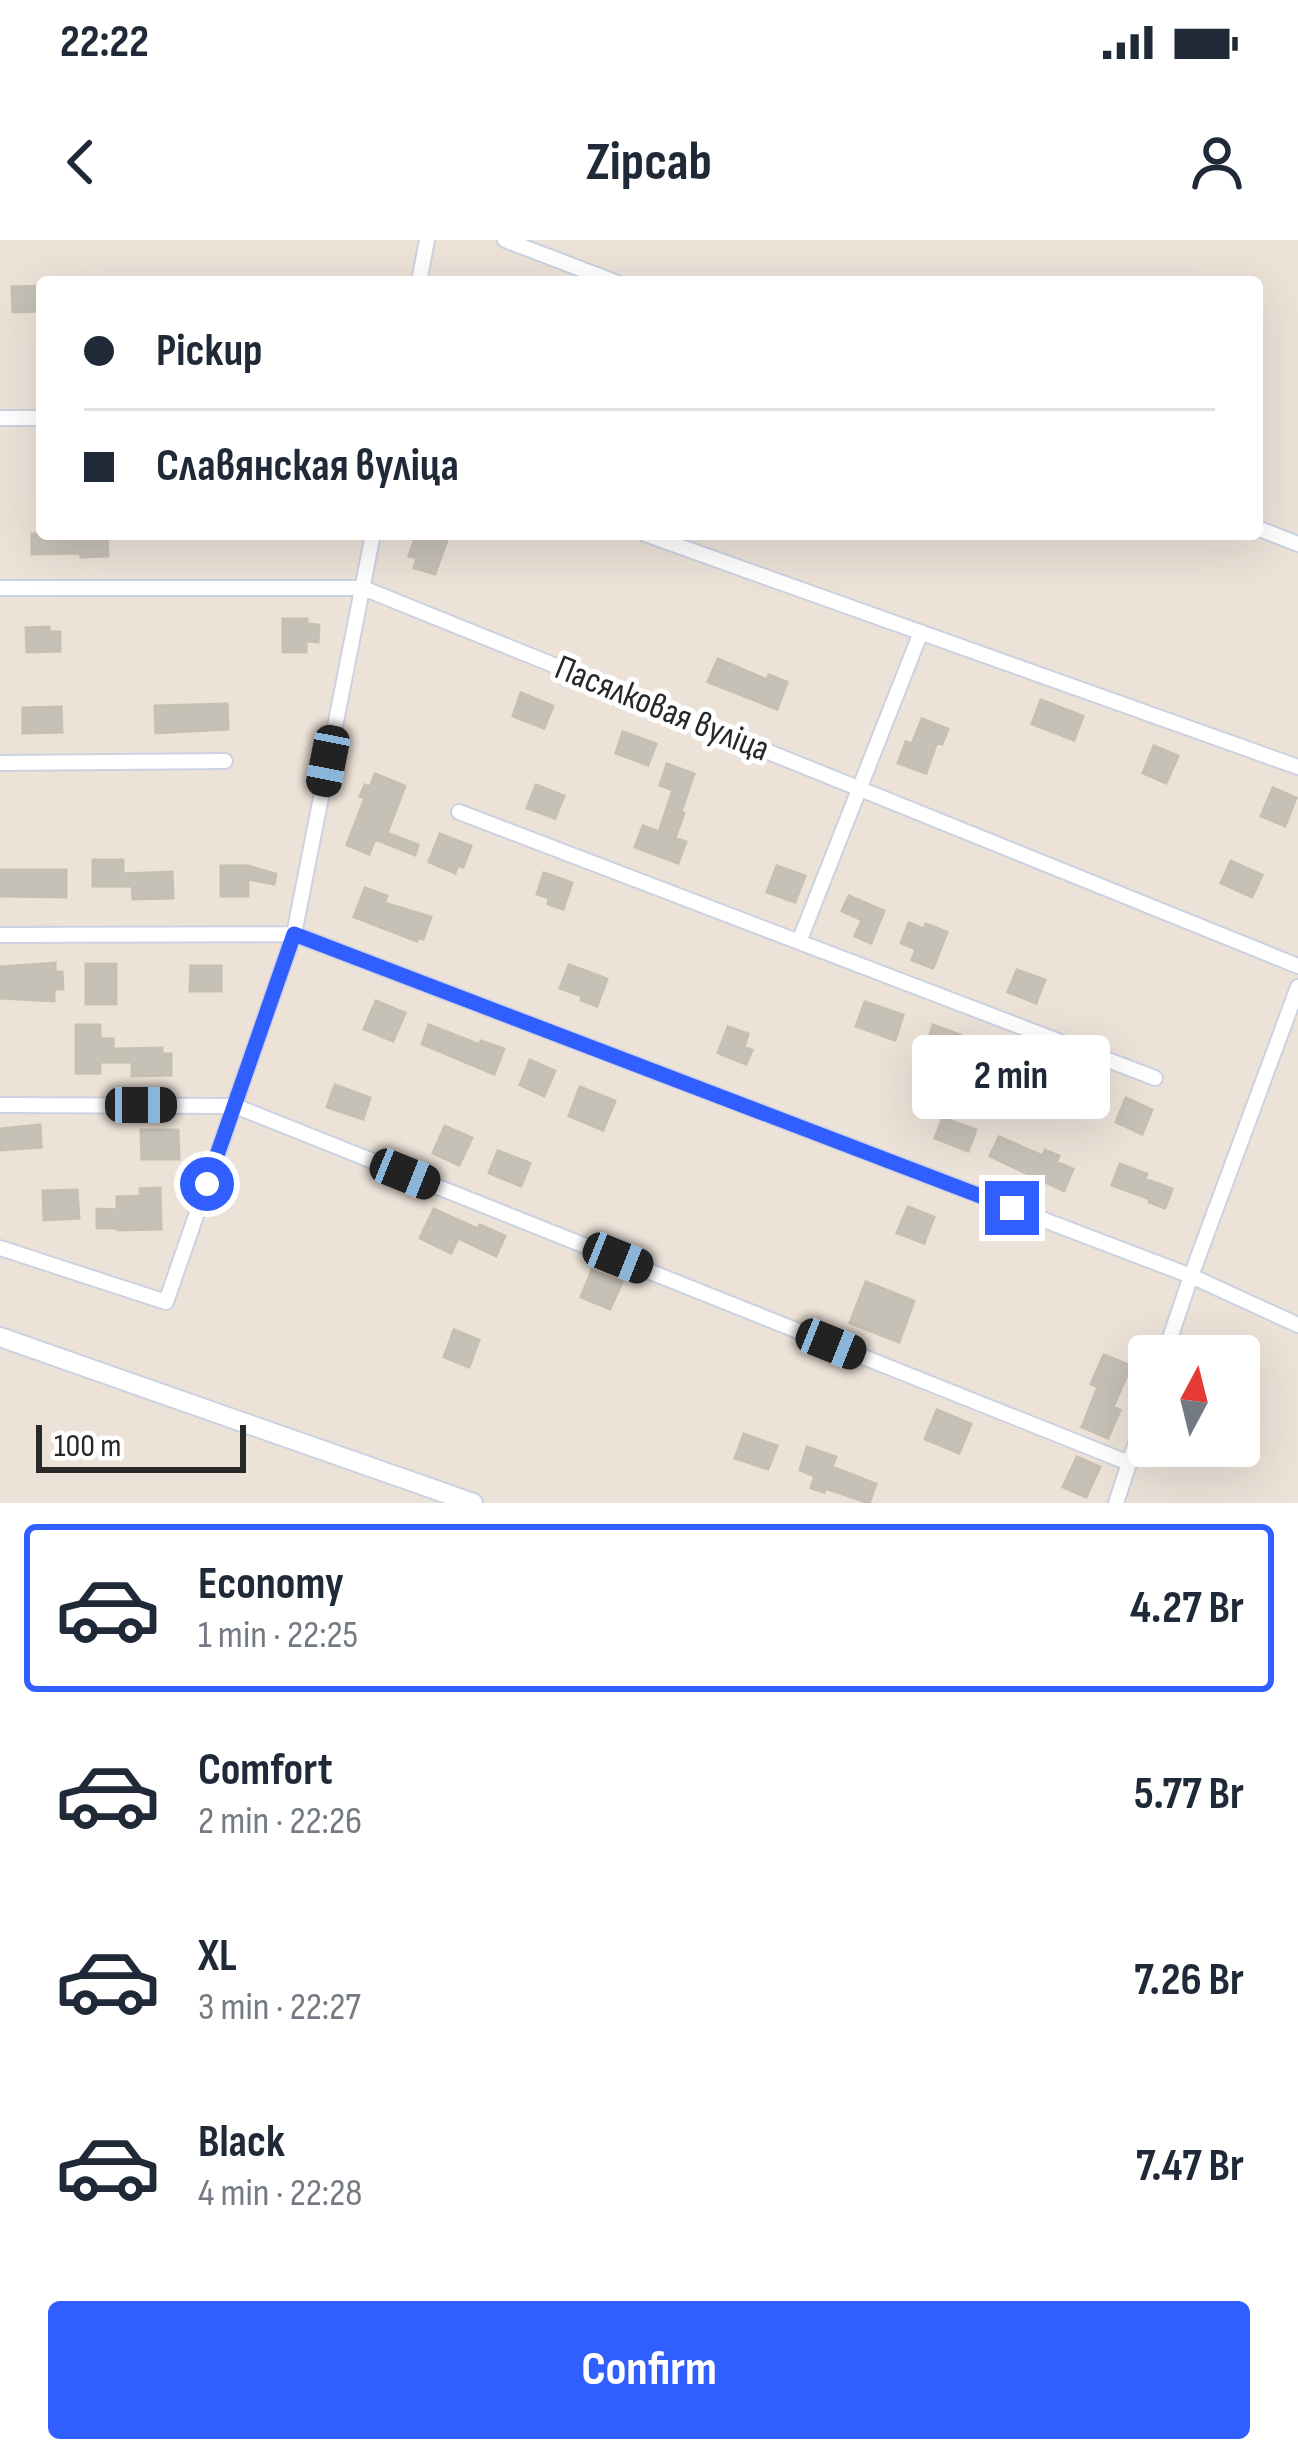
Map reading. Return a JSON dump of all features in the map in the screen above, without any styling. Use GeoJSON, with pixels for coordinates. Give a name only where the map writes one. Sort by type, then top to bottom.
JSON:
{"type":"FeatureCollection","features":[{"type":"Feature","properties":{"kind":"street"},"geometry":{"type":"LineString","coordinates":[[420,276],[427,240]]}},
{"type":"Feature","properties":{"kind":"street"},"geometry":{"type":"LineString","coordinates":[[505,240],[599,276]]}},
{"type":"Feature","properties":{"kind":"street"},"geometry":{"type":"LineString","coordinates":[[0,418],[36,418]]}},
{"type":"Feature","properties":{"kind":"street"},"geometry":{"type":"LineString","coordinates":[[1263,530],[1298,544]]}},
{"type":"Feature","properties":{"kind":"street"},"geometry":{"type":"LineString","coordinates":[[0,1248],[166,1302],[294,934],[372,540]]}},
{"type":"Feature","properties":{"kind":"street"},"geometry":{"type":"LineString","coordinates":[[663,540],[1298,767]]}},
{"type":"Feature","properties":{"kind":"street","name":"Пасялковая вуліца"},"geometry":{"type":"LineString","coordinates":[[0,588],[363,588],[1298,966]]}},
{"type":"Feature","properties":{"kind":"street"},"geometry":{"type":"LineString","coordinates":[[800,942],[921,632]]}},
{"type":"Feature","properties":{"kind":"street"},"geometry":{"type":"LineString","coordinates":[[0,763],[225,761]]}},
{"type":"Feature","properties":{"kind":"street"},"geometry":{"type":"LineString","coordinates":[[459,812],[1155,1078]]}},
{"type":"Feature","properties":{"kind":"street"},"geometry":{"type":"LineString","coordinates":[[0,935],[294,934],[1191,1276],[1298,1325]]}},
{"type":"Feature","properties":{"kind":"street"},"geometry":{"type":"LineString","coordinates":[[1171,1335],[1298,987]]}},
{"type":"Feature","properties":{"kind":"street"},"geometry":{"type":"LineString","coordinates":[[0,1105],[235,1106],[1128,1462]]}},
{"type":"Feature","properties":{"kind":"street"},"geometry":{"type":"LineString","coordinates":[[0,1337],[473,1503]]}},
{"type":"Feature","properties":{"kind":"street"},"geometry":{"type":"LineString","coordinates":[[1116,1503],[1128,1465]]}},
{"type":"Feature","properties":{"kind":"building"},"geometry":{"type":"Polygon","coordinates":[[[36,286],[36,311],[13,312],[12,287],[36,286]]]}},
{"type":"Feature","properties":{"kind":"building"},"geometry":{"type":"Polygon","coordinates":[[[32,534],[36,540],[107,540],[108,556],[32,554],[32,534]]]}},
{"type":"Feature","properties":{"kind":"building"},"geometry":{"type":"Polygon","coordinates":[[[415,540],[447,540],[435,574],[414,568],[417,558],[409,556],[415,540]]]}},
{"type":"Feature","properties":{"kind":"building"},"geometry":{"type":"Polygon","coordinates":[[[283,619],[307,619],[307,624],[319,625],[318,642],[306,641],[306,652],[283,652],[283,619]]]}},
{"type":"Feature","properties":{"kind":"building"},"geometry":{"type":"Polygon","coordinates":[[[49,627],[49,632],[60,632],[60,651],[27,652],[26,628],[49,627]]]}},
{"type":"Feature","properties":{"kind":"building"},"geometry":{"type":"Polygon","coordinates":[[[718,659],[767,680],[769,675],[787,682],[777,709],[708,682],[718,659]]]}},
{"type":"Feature","properties":{"kind":"building"},"geometry":{"type":"Polygon","coordinates":[[[521,693],[553,706],[544,728],[513,716],[521,693]]]}},
{"type":"Feature","properties":{"kind":"building"},"geometry":{"type":"Polygon","coordinates":[[[1041,700],[1083,716],[1074,740],[1032,724],[1041,700]]]}},
{"type":"Feature","properties":{"kind":"building"},"geometry":{"type":"Polygon","coordinates":[[[227,704],[228,729],[156,733],[155,706],[227,704]]]}},
{"type":"Feature","properties":{"kind":"building"},"geometry":{"type":"Polygon","coordinates":[[[61,707],[62,732],[23,733],[23,708],[61,707]]]}},
{"type":"Feature","properties":{"kind":"building"},"geometry":{"type":"Polygon","coordinates":[[[922,719],[948,729],[942,744],[937,742],[926,773],[898,763],[922,719]]]}},
{"type":"Feature","properties":{"kind":"building"},"geometry":{"type":"Polygon","coordinates":[[[623,732],[656,744],[648,765],[616,753],[623,732]]]}},
{"type":"Feature","properties":{"kind":"building"},"geometry":{"type":"Polygon","coordinates":[[[1154,746],[1178,756],[1166,783],[1143,773],[1154,746]]]}},
{"type":"Feature","properties":{"kind":"building"},"geometry":{"type":"Polygon","coordinates":[[[667,764],[694,774],[675,838],[686,842],[678,863],[635,847],[643,826],[659,832],[673,790],[660,785],[667,764]]]}},
{"type":"Feature","properties":{"kind":"building"},"geometry":{"type":"Polygon","coordinates":[[[375,774],[405,786],[387,833],[418,845],[415,855],[375,839],[369,854],[347,845],[365,798],[360,796],[375,774]]]}},
{"type":"Feature","properties":{"kind":"building"},"geometry":{"type":"Polygon","coordinates":[[[536,785],[564,796],[555,818],[527,808],[536,785]]]}},
{"type":"Feature","properties":{"kind":"building"},"geometry":{"type":"Polygon","coordinates":[[[1273,788],[1296,798],[1285,826],[1261,816],[1273,788]]]}},
{"type":"Feature","properties":{"kind":"building"},"geometry":{"type":"Polygon","coordinates":[[[440,834],[471,846],[463,867],[458,865],[455,873],[429,862],[440,834]]]}},
{"type":"Feature","properties":{"kind":"building"},"geometry":{"type":"Polygon","coordinates":[[[93,860],[123,860],[123,874],[172,872],[173,898],[133,899],[132,886],[93,886],[93,860]]]}},
{"type":"Feature","properties":{"kind":"building"},"geometry":{"type":"Polygon","coordinates":[[[1231,861],[1262,875],[1252,897],[1221,883],[1231,861]]]}},
{"type":"Feature","properties":{"kind":"building"},"geometry":{"type":"Polygon","coordinates":[[[221,866],[248,866],[276,874],[274,884],[248,879],[248,896],[221,896],[221,866]]]}},
{"type":"Feature","properties":{"kind":"building"},"geometry":{"type":"Polygon","coordinates":[[[777,866],[805,876],[795,902],[767,892],[777,866]]]}},
{"type":"Feature","properties":{"kind":"building"},"geometry":{"type":"Polygon","coordinates":[[[0,870],[66,870],[66,897],[0,896],[0,870]]]}},
{"type":"Feature","properties":{"kind":"building"},"geometry":{"type":"Polygon","coordinates":[[[544,873],[572,883],[563,909],[537,894],[544,873]]]}},
{"type":"Feature","properties":{"kind":"building"},"geometry":{"type":"Polygon","coordinates":[[[365,888],[387,896],[384,903],[431,917],[423,939],[417,941],[354,917],[365,888]]]}},
{"type":"Feature","properties":{"kind":"building"},"geometry":{"type":"Polygon","coordinates":[[[849,896],[884,911],[871,943],[855,936],[862,920],[842,911],[849,896]]]}},
{"type":"Feature","properties":{"kind":"building"},"geometry":{"type":"Polygon","coordinates":[[[909,923],[947,932],[933,968],[912,960],[916,949],[901,943],[909,923]]]}},
{"type":"Feature","properties":{"kind":"building"},"geometry":{"type":"Polygon","coordinates":[[[55,963],[55,972],[62,972],[63,989],[54,989],[54,1001],[0,998],[0,967],[55,963]]]}},
{"type":"Feature","properties":{"kind":"building"},"geometry":{"type":"Polygon","coordinates":[[[86,964],[116,964],[116,1004],[86,1004],[86,964]]]}},
{"type":"Feature","properties":{"kind":"building"},"geometry":{"type":"Polygon","coordinates":[[[569,965],[607,979],[597,1006],[560,988],[569,965]]]}},
{"type":"Feature","properties":{"kind":"building"},"geometry":{"type":"Polygon","coordinates":[[[191,966],[221,966],[221,991],[190,991],[191,966]]]}},
{"type":"Feature","properties":{"kind":"building"},"geometry":{"type":"Polygon","coordinates":[[[1017,970],[1045,980],[1036,1003],[1008,992],[1017,970]]]}},
{"type":"Feature","properties":{"kind":"building"},"geometry":{"type":"Polygon","coordinates":[[[376,1001],[405,1013],[393,1041],[364,1029],[376,1001]]]}},
{"type":"Feature","properties":{"kind":"building"},"geometry":{"type":"Polygon","coordinates":[[[865,1002],[903,1015],[895,1040],[856,1026],[865,1002]]]}},
{"type":"Feature","properties":{"kind":"building"},"geometry":{"type":"Polygon","coordinates":[[[76,1025],[100,1025],[100,1039],[113,1039],[113,1049],[162,1048],[162,1054],[171,1054],[171,1075],[132,1076],[132,1062],[100,1062],[100,1073],[76,1073],[76,1025]]]}},
{"type":"Feature","properties":{"kind":"building"},"geometry":{"type":"Polygon","coordinates":[[[429,1025],[504,1049],[494,1074],[422,1044],[429,1025]]]}},
{"type":"Feature","properties":{"kind":"building"},"geometry":{"type":"Polygon","coordinates":[[[933,1025],[960,1035],[957,1043],[998,1058],[990,1079],[963,1069],[965,1063],[942,1054],[939,1062],[923,1056],[933,1025]]]}},
{"type":"Feature","properties":{"kind":"building"},"geometry":{"type":"Polygon","coordinates":[[[728,1027],[748,1034],[744,1047],[752,1050],[746,1064],[718,1053],[728,1027]]]}},
{"type":"Feature","properties":{"kind":"building"},"geometry":{"type":"Polygon","coordinates":[[[530,1060],[555,1071],[544,1096],[520,1085],[530,1060]]]}},
{"type":"Feature","properties":{"kind":"building"},"geometry":{"type":"Polygon","coordinates":[[[1021,1065],[1061,1081],[1053,1101],[1013,1086],[1021,1065]]]}},
{"type":"Feature","properties":{"kind":"building"},"geometry":{"type":"Polygon","coordinates":[[[335,1085],[370,1098],[363,1119],[327,1107],[335,1085]]]}},
{"type":"Feature","properties":{"kind":"building"},"geometry":{"type":"Polygon","coordinates":[[[580,1087],[615,1101],[603,1130],[569,1116],[580,1087]]]}},
{"type":"Feature","properties":{"kind":"building"},"geometry":{"type":"Polygon","coordinates":[[[1126,1098],[1152,1110],[1142,1134],[1116,1122],[1126,1098]]]}},
{"type":"Feature","properties":{"kind":"building"},"geometry":{"type":"Polygon","coordinates":[[[943,1118],[976,1130],[968,1151],[935,1138],[943,1118]]]}},
{"type":"Feature","properties":{"kind":"building"},"geometry":{"type":"Polygon","coordinates":[[[40,1125],[41,1147],[0,1150],[0,1129],[40,1125]]]}},
{"type":"Feature","properties":{"kind":"building"},"geometry":{"type":"Polygon","coordinates":[[[445,1126],[472,1138],[459,1165],[433,1153],[445,1126]]]}},
{"type":"Feature","properties":{"kind":"building"},"geometry":{"type":"Polygon","coordinates":[[[141,1130],[178,1130],[179,1159],[142,1159],[141,1130]]]}},
{"type":"Feature","properties":{"kind":"building"},"geometry":{"type":"Polygon","coordinates":[[[999,1137],[1043,1156],[1045,1150],[1059,1156],[1056,1162],[1073,1169],[1064,1191],[990,1156],[999,1137]]]}},
{"type":"Feature","properties":{"kind":"building"},"geometry":{"type":"Polygon","coordinates":[[[498,1151],[530,1163],[521,1186],[489,1173],[498,1151]]]}},
{"type":"Feature","properties":{"kind":"building"},"geometry":{"type":"Polygon","coordinates":[[[1120,1164],[1172,1189],[1165,1208],[1112,1185],[1120,1164]]]}},
{"type":"Feature","properties":{"kind":"building"},"geometry":{"type":"Polygon","coordinates":[[[160,1188],[161,1229],[97,1228],[97,1209],[117,1210],[117,1197],[141,1196],[140,1189],[160,1188]]]}},
{"type":"Feature","properties":{"kind":"building"},"geometry":{"type":"Polygon","coordinates":[[[77,1190],[79,1218],[44,1220],[43,1191],[77,1190]]]}},
{"type":"Feature","properties":{"kind":"building"},"geometry":{"type":"Polygon","coordinates":[[[908,1207],[934,1217],[924,1243],[897,1233],[908,1207]]]}},
{"type":"Feature","properties":{"kind":"building"},"geometry":{"type":"Polygon","coordinates":[[[434,1209],[505,1236],[496,1256],[458,1238],[451,1253],[420,1238],[434,1209]]]}},
{"type":"Feature","properties":{"kind":"building"},"geometry":{"type":"Polygon","coordinates":[[[592,1270],[622,1282],[610,1309],[581,1297],[592,1270]]]}},
{"type":"Feature","properties":{"kind":"building"},"geometry":{"type":"Polygon","coordinates":[[[866,1282],[914,1301],[899,1342],[850,1323],[866,1282]]]}},
{"type":"Feature","properties":{"kind":"building"},"geometry":{"type":"Polygon","coordinates":[[[454,1330],[479,1340],[469,1367],[444,1357],[454,1330]]]}},
{"type":"Feature","properties":{"kind":"building"},"geometry":{"type":"Polygon","coordinates":[[[1104,1355],[1128,1365],[1113,1407],[1120,1410],[1108,1438],[1082,1427],[1098,1387],[1091,1384],[1104,1355]]]}},
{"type":"Feature","properties":{"kind":"building"},"geometry":{"type":"Polygon","coordinates":[[[937,1410],[971,1424],[959,1453],[925,1439],[937,1410]]]}},
{"type":"Feature","properties":{"kind":"building"},"geometry":{"type":"Polygon","coordinates":[[[744,1434],[777,1446],[768,1469],[735,1458],[744,1434]]]}},
{"type":"Feature","properties":{"kind":"building"},"geometry":{"type":"Polygon","coordinates":[[[807,1447],[836,1457],[832,1467],[876,1484],[869,1503],[811,1488],[815,1476],[800,1470],[807,1447]]]}},
{"type":"Feature","properties":{"kind":"building"},"geometry":{"type":"Polygon","coordinates":[[[1077,1457],[1100,1467],[1086,1497],[1063,1487],[1077,1457]]]}},
{"type":"Feature","properties":{"kind":"route"},"geometry":{"type":"LineString","coordinates":[[207,1184],[294,934],[1012,1208]]}}]}
